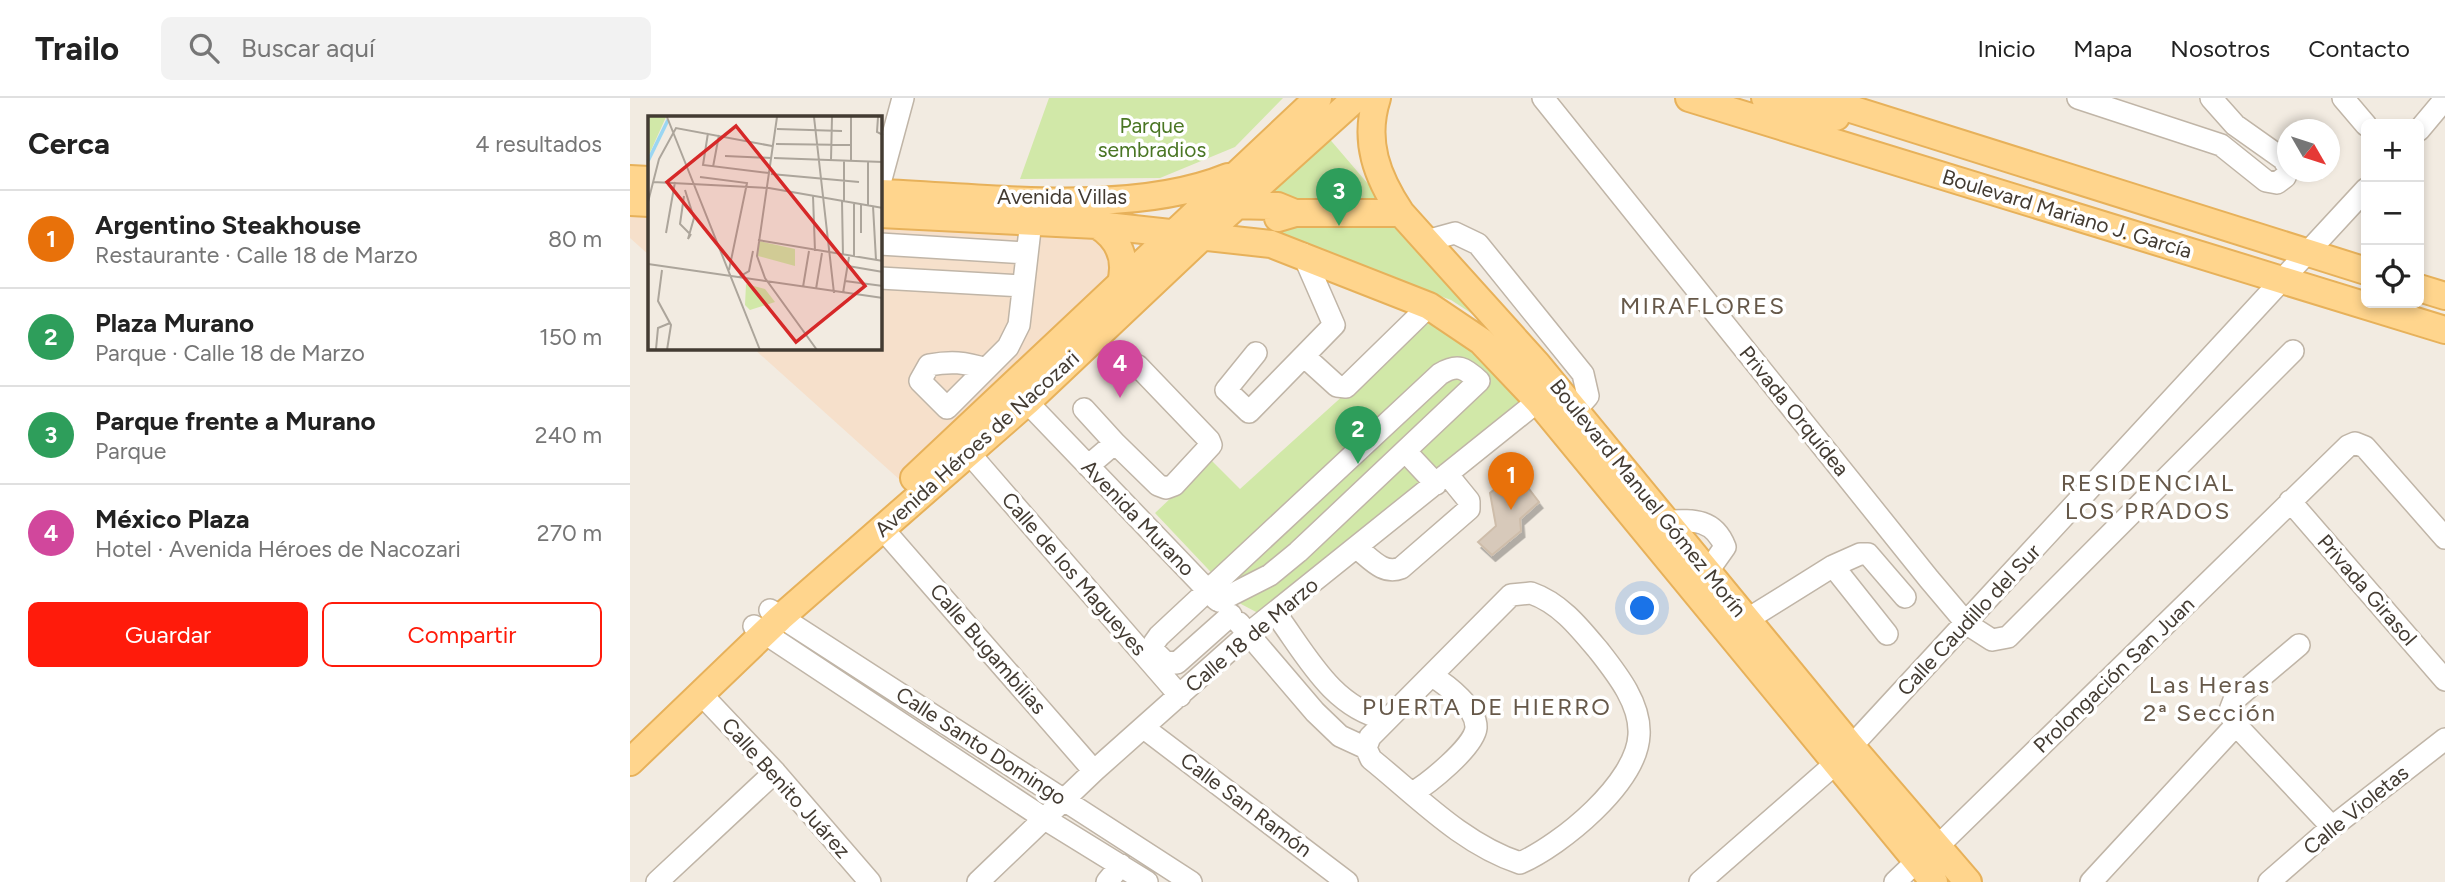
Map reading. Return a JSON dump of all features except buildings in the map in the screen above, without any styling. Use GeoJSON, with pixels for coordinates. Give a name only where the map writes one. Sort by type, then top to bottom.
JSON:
{"type":"FeatureCollection","features":[{"type":"Feature","properties":{"kind":"main road","name":"Avenida Héroes de Nacozari"},"geometry":{"type":"LineString","coordinates":[[1256,200],[1318,98]]}},
{"type":"Feature","properties":{"kind":"main road","name":"Avenida Héroes de Nacozari"},"geometry":{"type":"LineString","coordinates":[[630,743],[968,441],[1027,402],[1204,235],[1256,200],[1356,98]]}},
{"type":"Feature","properties":{"kind":"main road","name":"Boulevard Manuel Gómez Morín"},"geometry":{"type":"LineString","coordinates":[[1377,98],[1371,127],[1371,148],[1387,192],[1401,214],[1426,241],[1568,419],[1926,855],[1968,882]]}},
{"type":"Feature","properties":{"kind":"main road","name":"Boulevard Mariano J. García"},"geometry":{"type":"LineString","coordinates":[[1689,98],[2445,330]]}},
{"type":"Feature","properties":{"kind":"main road"},"geometry":{"type":"LineString","coordinates":[[1716,98],[2117,220],[2163,243]]}},
{"type":"Feature","properties":{"kind":"main road"},"geometry":{"type":"LineString","coordinates":[[1765,98],[1878,128],[2123,202],[2178,212]]}},
{"type":"Feature","properties":{"kind":"main road","name":"Boulevard Mariano J. García"},"geometry":{"type":"LineString","coordinates":[[1816,98],[2361,269]]}},
{"type":"Feature","properties":{"kind":"main road"},"geometry":{"type":"LineString","coordinates":[[630,180],[648,180]]}},
{"type":"Feature","properties":{"kind":"main road","name":"Avenida Villas"},"geometry":{"type":"LineString","coordinates":[[882,214],[1031,221],[1102,214],[1181,192],[1256,200]]}},
{"type":"Feature","properties":{"kind":"main road","name":"Avenida Villas"},"geometry":{"type":"LineString","coordinates":[[882,193],[1102,214],[1177,232],[1204,235]]}},
{"type":"Feature","properties":{"kind":"main road","name":"Avenida Héroes de Nacozari"},"geometry":{"type":"LineString","coordinates":[[630,762],[702,695],[767,622],[882,528],[1121,286],[1207,204],[1256,200]]}},
{"type":"Feature","properties":{"kind":"main road"},"geometry":{"type":"LineString","coordinates":[[1256,200],[1295,213],[1401,214]]}},
{"type":"Feature","properties":{"kind":"main road","name":"Boulevard Manuel Gómez Morín"},"geometry":{"type":"LineString","coordinates":[[1204,235],[1256,200],[1303,254],[1429,306],[1481,341],[1538,401],[1568,419],[1668,521],[1748,619],[1843,755]]}},
{"type":"Feature","properties":{"kind":"main road"},"geometry":{"type":"LineString","coordinates":[[630,202],[648,203]]}},
{"type":"Feature","properties":{"kind":"main road"},"geometry":{"type":"LineString","coordinates":[[1121,286],[1124,266],[1119,246],[1102,214],[1207,204]]}},
{"type":"Feature","properties":{"kind":"main road"},"geometry":{"type":"LineString","coordinates":[[2322,292],[2333,261]]}},
{"type":"Feature","properties":{"kind":"main road"},"geometry":{"type":"LineString","coordinates":[[2424,290],[2445,296]]}},
{"type":"Feature","properties":{"kind":"main road","name":"Boulevard Manuel Gómez Morín"},"geometry":{"type":"LineString","coordinates":[[1926,855],[1934,882]]}},
{"type":"Feature","properties":{"kind":"street"},"geometry":{"type":"LineString","coordinates":[[882,176],[903,98]]}},
{"type":"Feature","properties":{"kind":"street","name":"Privada Orquídea"},"geometry":{"type":"LineString","coordinates":[[1543,98],[1967,624]]}},
{"type":"Feature","properties":{"kind":"street"},"geometry":{"type":"LineString","coordinates":[[2078,98],[2221,145],[2266,181],[2278,182]]}},
{"type":"Feature","properties":{"kind":"street"},"geometry":{"type":"LineString","coordinates":[[2211,98],[2235,125],[2277,155]]}},
{"type":"Feature","properties":{"kind":"street"},"geometry":{"type":"LineString","coordinates":[[2343,98],[2361,119]]}},
{"type":"Feature","properties":{"kind":"street"},"geometry":{"type":"LineString","coordinates":[[2424,124],[2445,99]]}},
{"type":"Feature","properties":{"kind":"street"},"geometry":{"type":"LineString","coordinates":[[2221,145],[2235,125]]}},
{"type":"Feature","properties":{"kind":"street","name":"Calle Caudillo del Sur"},"geometry":{"type":"LineString","coordinates":[[1700,882],[1843,755],[1967,624],[2361,194]]}},
{"type":"Feature","properties":{"kind":"street"},"geometry":{"type":"LineString","coordinates":[[947,408],[1008,347],[1019,325],[1031,221]]}},
{"type":"Feature","properties":{"kind":"street"},"geometry":{"type":"LineString","coordinates":[[1426,241],[1455,233],[1478,244],[1583,374],[1588,396],[1568,419]]}},
{"type":"Feature","properties":{"kind":"street"},"geometry":{"type":"LineString","coordinates":[[882,244],[1026,254]]}},
{"type":"Feature","properties":{"kind":"street"},"geometry":{"type":"LineString","coordinates":[[909,245],[909,279]]}},
{"type":"Feature","properties":{"kind":"street"},"geometry":{"type":"LineString","coordinates":[[1256,353],[1226,390],[1249,412],[1306,357],[1334,325],[1303,254]]}},
{"type":"Feature","properties":{"kind":"street"},"geometry":{"type":"LineString","coordinates":[[882,278],[1023,286]]}},
{"type":"Feature","properties":{"kind":"street"},"geometry":{"type":"LineString","coordinates":[[1306,357],[1337,386],[1346,387],[1429,306]]}},
{"type":"Feature","properties":{"kind":"street"},"geometry":{"type":"LineString","coordinates":[[1219,602],[1251,586],[1298,552],[1479,381],[1483,362],[1481,341]]}},
{"type":"Feature","properties":{"kind":"street"},"geometry":{"type":"LineString","coordinates":[[1967,624],[1992,640],[2008,637],[2293,351]]}},
{"type":"Feature","properties":{"kind":"street","name":"Calle de los Magueyes"},"geometry":{"type":"LineString","coordinates":[[986,369],[960,361],[929,365],[920,381],[947,408],[968,441],[1180,696]]}},
{"type":"Feature","properties":{"kind":"street"},"geometry":{"type":"LineString","coordinates":[[1084,409],[1158,485],[1166,488],[1174,485],[1211,445],[1138,366]]}},
{"type":"Feature","properties":{"kind":"street"},"geometry":{"type":"LineString","coordinates":[[1219,602],[1241,560],[1440,374],[1452,366],[1465,368],[1479,381]]}},
{"type":"Feature","properties":{"kind":"street","name":"Calle 18 de Marzo"},"geometry":{"type":"LineString","coordinates":[[978,882],[1066,801],[1094,771],[1249,633],[1538,401]]}},
{"type":"Feature","properties":{"kind":"street","name":"Avenida Murano"},"geometry":{"type":"LineString","coordinates":[[1027,402],[1249,633],[1315,712],[1340,736],[1366,748]]}},
{"type":"Feature","properties":{"kind":"street"},"geometry":{"type":"LineString","coordinates":[[1088,466],[1115,443]]}},
{"type":"Feature","properties":{"kind":"street","name":"Prolongación San Juan"},"geometry":{"type":"LineString","coordinates":[[1895,882],[2348,446],[2356,443],[2365,447],[2445,538]]}},
{"type":"Feature","properties":{"kind":"street"},"geometry":{"type":"LineString","coordinates":[[1357,548],[1392,572],[1401,568],[1469,509],[1469,501],[1406,452]]}},
{"type":"Feature","properties":{"kind":"street","name":"Privada Girasol"},"geometry":{"type":"LineString","coordinates":[[2290,501],[2445,680]]}},
{"type":"Feature","properties":{"kind":"street","name":"Calle Bugambilias"},"geometry":{"type":"LineString","coordinates":[[882,528],[1094,771]]}},
{"type":"Feature","properties":{"kind":"street"},"geometry":{"type":"LineString","coordinates":[[1748,619],[1833,566],[1868,554],[1905,597]]}},
{"type":"Feature","properties":{"kind":"street"},"geometry":{"type":"LineString","coordinates":[[1241,560],[1240,575],[1251,586]]}},
{"type":"Feature","properties":{"kind":"street"},"geometry":{"type":"LineString","coordinates":[[1833,566],[1887,634]]}},
{"type":"Feature","properties":{"kind":"street"},"geometry":{"type":"LineString","coordinates":[[1531,593],[1550,600],[1572,620],[1620,677],[1637,715],[1639,735],[1635,754],[1602,803],[1573,832],[1539,855],[1520,863],[1496,855],[1412,793],[1371,759],[1366,748],[1370,737],[1385,719],[1432,676],[1471,631],[1511,594],[1531,593]]}},
{"type":"Feature","properties":{"kind":"street"},"geometry":{"type":"LineString","coordinates":[[1276,614],[1335,694],[1353,708],[1385,719]]}},
{"type":"Feature","properties":{"kind":"street","name":"Calle Santo Domingo"},"geometry":{"type":"LineString","coordinates":[[767,622],[902,696],[1191,882]]}},
{"type":"Feature","properties":{"kind":"street","name":"Calle Santo Domingo"},"geometry":{"type":"LineString","coordinates":[[767,622],[888,716],[1147,882]]}},
{"type":"Feature","properties":{"kind":"street"},"geometry":{"type":"LineString","coordinates":[[2299,645],[2235,700],[2229,713],[2236,725],[2332,827]]}},
{"type":"Feature","properties":{"kind":"street"},"geometry":{"type":"LineString","coordinates":[[1412,793],[1427,785],[1472,740],[1476,727],[1472,715],[1447,685],[1432,676]]}},
{"type":"Feature","properties":{"kind":"street","name":"Calle Benito Juárez"},"geometry":{"type":"LineString","coordinates":[[702,695],[775,772],[859,878]]}},
{"type":"Feature","properties":{"kind":"street"},"geometry":{"type":"LineString","coordinates":[[888,716],[902,696]]}},
{"type":"Feature","properties":{"kind":"street"},"geometry":{"type":"LineString","coordinates":[[2091,882],[2236,725]]}},
{"type":"Feature","properties":{"kind":"street","name":"Calle San Ramón"},"geometry":{"type":"LineString","coordinates":[[1144,728],[1347,882]]}},
{"type":"Feature","properties":{"kind":"street","name":"Calle Violetas"},"geometry":{"type":"LineString","coordinates":[[2269,882],[2332,827],[2445,739]]}},
{"type":"Feature","properties":{"kind":"street"},"geometry":{"type":"LineString","coordinates":[[657,882],[775,772]]}},
{"type":"Feature","properties":{"kind":"street"},"geometry":{"type":"LineString","coordinates":[[1107,882],[1121,865]]}},
{"type":"Feature","properties":{"kind":"shaded area"},"geometry":{"type":"Polygon","coordinates":[[[630,209],[648,211],[648,254],[630,238],[630,209]]]}},
{"type":"Feature","properties":{"kind":"shaded area"},"geometry":{"type":"Polygon","coordinates":[[[882,224],[1080,231],[1098,239],[1105,249],[1109,269],[1106,286],[900,480],[755,350],[882,350],[882,224]]]}},
{"type":"Feature","properties":{"kind":"green space","name":"Parque sembradios"},"geometry":{"type":"Polygon","coordinates":[[[1049,98],[1283,98],[1235,147],[1160,178],[1020,179],[1049,98]]]}},
{"type":"Feature","properties":{"kind":"green space"},"geometry":{"type":"Polygon","coordinates":[[[1327,136],[1488,324],[1451,300],[1280,238],[1267,215],[1267,186],[1327,136]]]}},
{"type":"Feature","properties":{"kind":"green space"},"geometry":{"type":"Polygon","coordinates":[[[1430,317],[1454,332],[1525,401],[1270,610],[1258,613],[1241,604],[1155,513],[1211,460],[1240,489],[1430,317]]]}},
{"type":"Feature","properties":{"kind":"place","name":"Parque frente a Murano"},"geometry":{"type":"Point","coordinates":[1339,226]}},
{"type":"Feature","properties":{"kind":"place","name":"México Plaza"},"geometry":{"type":"Point","coordinates":[1120,398]}},
{"type":"Feature","properties":{"kind":"place","name":"Plaza Murano"},"geometry":{"type":"Point","coordinates":[1358,464]}},
{"type":"Feature","properties":{"kind":"place","name":"Argentino Steakhouse"},"geometry":{"type":"Point","coordinates":[1511,510]}},
{"type":"Feature","properties":{"kind":"district","name":"MIRAFLORES"},"geometry":{"type":"Point","coordinates":[1703,306]}},
{"type":"Feature","properties":{"kind":"district","name":"RESIDENCIAL LOS PRADOS"},"geometry":{"type":"Point","coordinates":[2148,497]}},
{"type":"Feature","properties":{"kind":"district","name":"Las Heras 2ª Sección"},"geometry":{"type":"Point","coordinates":[2210,699]}},
{"type":"Feature","properties":{"kind":"district","name":"PUERTA DE HIERRO"},"geometry":{"type":"Point","coordinates":[1487,707]}}]}
